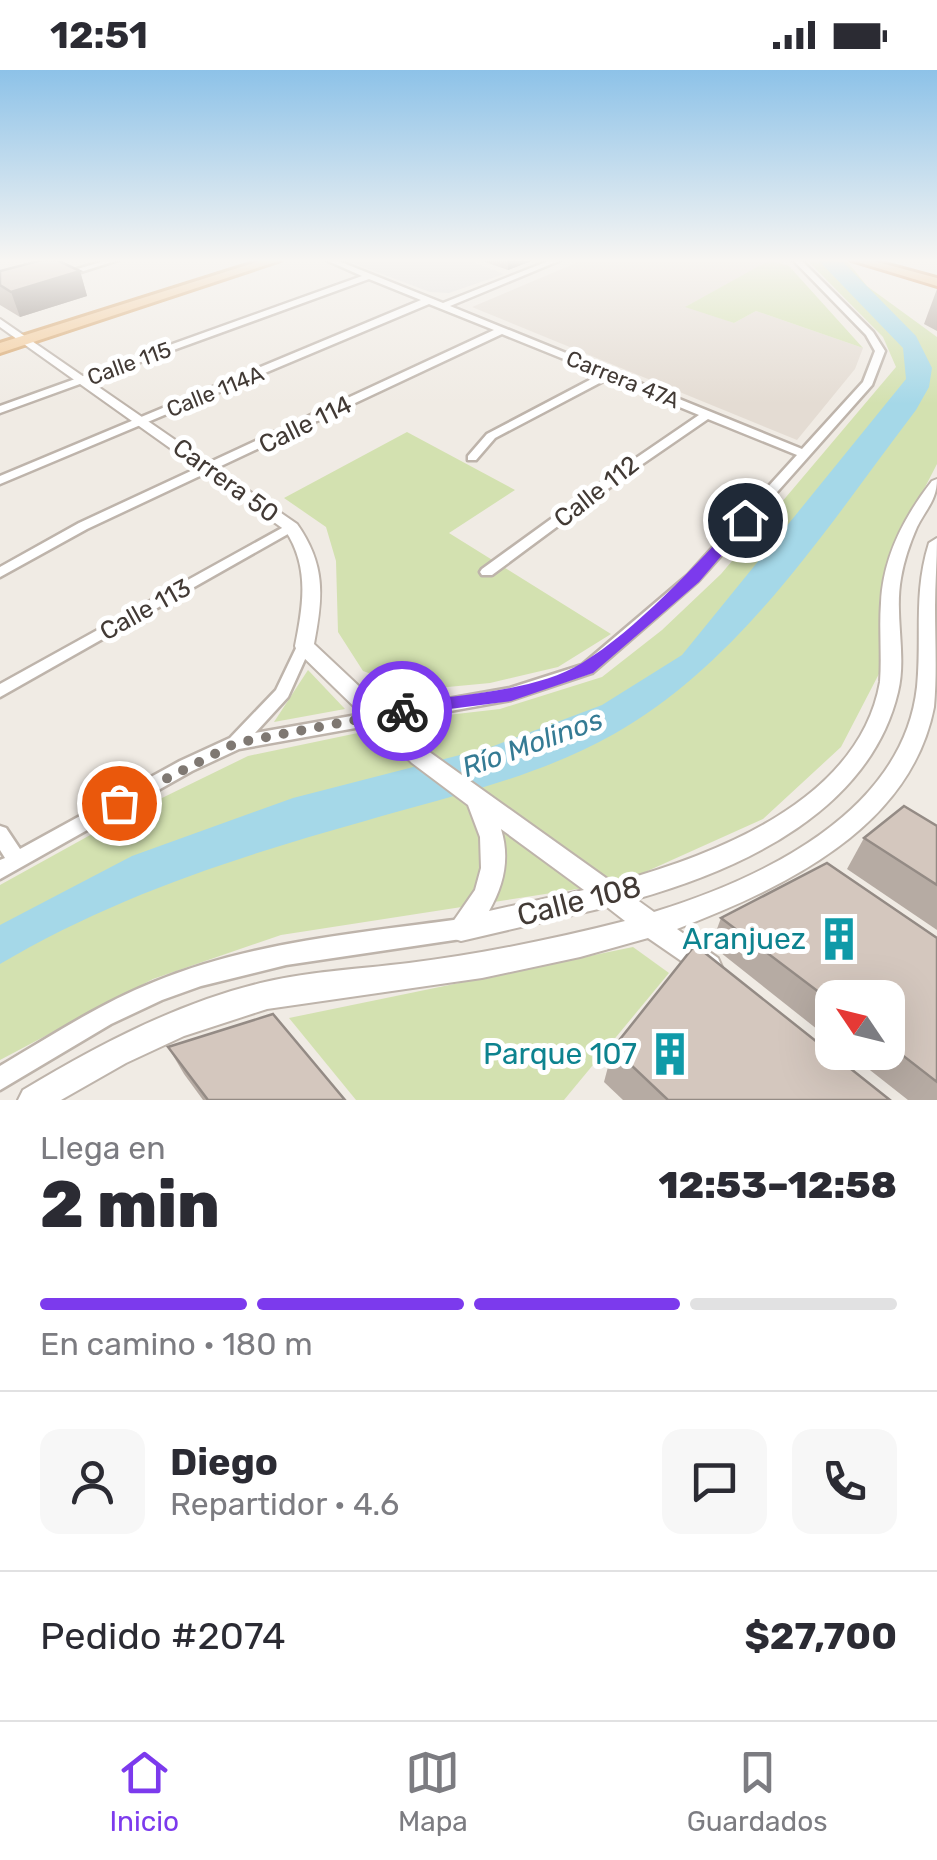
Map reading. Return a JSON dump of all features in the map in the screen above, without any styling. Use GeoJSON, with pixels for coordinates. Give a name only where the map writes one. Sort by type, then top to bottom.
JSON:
{"type":"FeatureCollection","features":[{"type":"Feature","properties":{"kind":"main road"},"geometry":{"type":"LineString","coordinates":[[0,348],[14,337],[102,308]]}},
{"type":"Feature","properties":{"kind":"main road"},"geometry":{"type":"LineString","coordinates":[[14,337],[112,308]]}},
{"type":"Feature","properties":{"kind":"street","name":"Calle 115"},"geometry":{"type":"LineString","coordinates":[[0,410],[281,308]]}},
{"type":"Feature","properties":{"kind":"street","name":"Calle 114A"},"geometry":{"type":"LineString","coordinates":[[0,480],[411,308]]}},
{"type":"Feature","properties":{"kind":"street","name":"Carrera 47A"},"geometry":{"type":"LineString","coordinates":[[448,308],[804,454]]}},
{"type":"Feature","properties":{"kind":"street"},"geometry":{"type":"LineString","coordinates":[[0,834],[8,865],[236,743],[376,715],[511,694],[587,669],[693,578],[868,383],[880,351],[870,334],[844,308]]}},
{"type":"Feature","properties":{"kind":"street","name":"Carrera 50"},"geometry":{"type":"LineString","coordinates":[[0,322],[14,337],[84,379],[291,527],[302,540],[313,576],[304,646]]}},
{"type":"Feature","properties":{"kind":"street","name":"Calle 114"},"geometry":{"type":"LineString","coordinates":[[0,572],[83,526],[502,330]]}},
{"type":"Feature","properties":{"kind":"street"},"geometry":{"type":"LineString","coordinates":[[472,458],[491,436],[609,374]]}},
{"type":"Feature","properties":{"kind":"street","name":"Calle 112"},"geometry":{"type":"LineString","coordinates":[[487,572],[594,496],[627,466],[708,414]]}},
{"type":"Feature","properties":{"kind":"street","name":"Calle 108"},"geometry":{"type":"LineString","coordinates":[[0,1079],[120,1008],[233,966],[290,952],[461,929],[616,896],[671,878],[790,820],[852,766],[881,717],[889,692],[890,595],[900,546],[937,484]]}},
{"type":"Feature","properties":{"kind":"street","name":"Calle 113"},"geometry":{"type":"LineString","coordinates":[[0,691],[291,527]]}},
{"type":"Feature","properties":{"kind":"street","name":"Calle 108"},"geometry":{"type":"LineString","coordinates":[[33,1100],[94,1062],[263,996],[431,973],[659,927],[744,890],[846,829],[896,773],[924,707],[927,655],[923,600],[935,552]]}},
{"type":"Feature","properties":{"kind":"street"},"geometry":{"type":"LineString","coordinates":[[236,743],[282,693],[304,646],[420,756],[473,798],[659,927],[737,990]]}},
{"type":"Feature","properties":{"kind":"street"},"geometry":{"type":"LineString","coordinates":[[461,929],[485,899],[496,862],[489,823],[473,798]]}},
{"type":"Feature","properties":{"kind":"shaded area"},"geometry":{"type":"Polygon","coordinates":[[[475,308],[693,308],[734,323],[756,311],[863,348],[855,369],[797,440],[475,308]]]}},
{"type":"Feature","properties":{"kind":"green space"},"geometry":{"type":"Polygon","coordinates":[[[688,308],[827,308],[863,348],[756,311],[734,323],[688,308]]]}},
{"type":"Feature","properties":{"kind":"green space"},"geometry":{"type":"Polygon","coordinates":[[[854,308],[897,308],[937,337],[937,464],[889,557],[882,668],[841,747],[763,819],[623,882],[281,935],[153,979],[0,1060],[0,885],[121,818],[248,756],[439,716],[500,709],[602,677],[662,630],[721,574],[896,367],[883,337],[854,308]]]}},
{"type":"Feature","properties":{"kind":"green space"},"geometry":{"type":"Polygon","coordinates":[[[407,432],[515,490],[449,533],[611,634],[558,667],[490,683],[416,690],[363,671],[338,632],[336,561],[326,527],[284,498],[407,432]]]}},
{"type":"Feature","properties":{"kind":"green space"},"geometry":{"type":"Polygon","coordinates":[[[308,670],[345,709],[274,722],[308,670]]]}},
{"type":"Feature","properties":{"kind":"green space"},"geometry":{"type":"Polygon","coordinates":[[[633,947],[669,973],[564,1100],[356,1100],[289,1018],[633,947]]]}},
{"type":"Feature","properties":{"kind":"water","name":"Río Molinos"},"geometry":{"type":"Polygon","coordinates":[[[864,308],[888,308],[916,336],[932,368],[929,387],[916,410],[781,587],[703,669],[660,704],[614,734],[555,762],[492,785],[270,849],[178,880],[88,918],[0,964],[0,925],[132,856],[293,798],[491,747],[602,705],[682,655],[906,379],[903,348],[864,308]]]}},
{"type":"Feature","properties":{"kind":"building"},"geometry":{"type":"Polygon","coordinates":[[[904,806],[937,826],[937,885],[864,838],[904,806]]]}},
{"type":"Feature","properties":{"kind":"building"},"geometry":{"type":"Polygon","coordinates":[[[827,863],[937,938],[937,1082],[905,1057],[905,980],[815,980],[815,989],[721,918],[827,863]]]}},
{"type":"Feature","properties":{"kind":"building"},"geometry":{"type":"Polygon","coordinates":[[[695,945],[815,1040],[815,1070],[852,1070],[890,1100],[668,1100],[613,1048],[695,945]]]}},
{"type":"Feature","properties":{"kind":"building"},"geometry":{"type":"Polygon","coordinates":[[[273,1014],[345,1100],[208,1100],[168,1047],[273,1014]]]}},
{"type":"Feature","properties":{"kind":"way so far"},"geometry":{"type":"LineString","coordinates":[[119,803],[236,743],[402,711]]}},
{"type":"Feature","properties":{"kind":"place","name":"Aranjuez"},"geometry":{"type":"Point","coordinates":[839,939]}},
{"type":"Feature","properties":{"kind":"place","name":"Parque 107"},"geometry":{"type":"Point","coordinates":[670,1054]}},
{"type":"Feature","properties":{"kind":"route"},"geometry":{"type":"LineString","coordinates":[[402,711],[511,694],[587,669],[612,652],[693,578],[745,520]]}}]}
